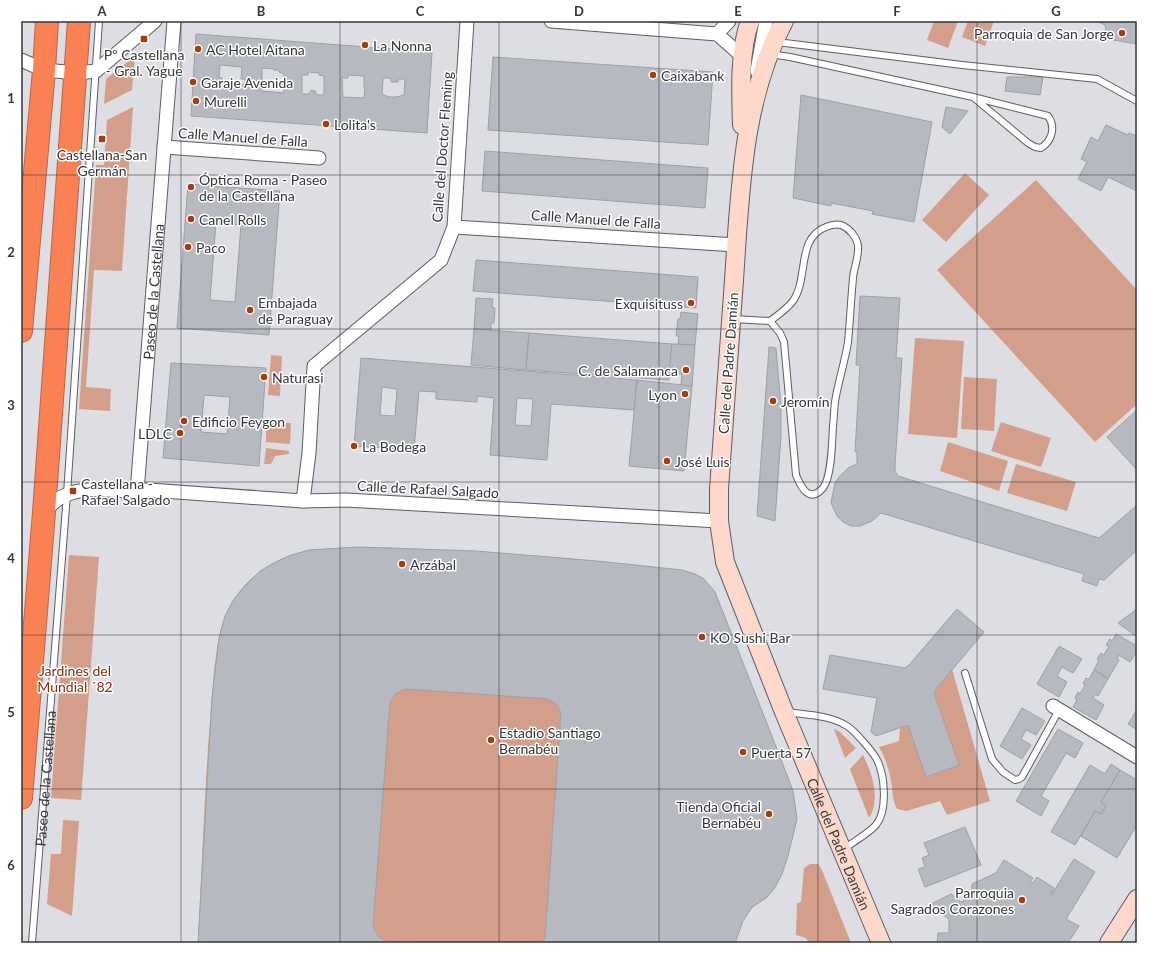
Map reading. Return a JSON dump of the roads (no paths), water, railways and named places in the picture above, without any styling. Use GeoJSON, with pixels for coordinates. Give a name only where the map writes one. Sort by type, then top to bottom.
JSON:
{"type":"FeatureCollection","features":[{"type":"Feature","properties":{"kind":"highway"},"geometry":{"type":"LineString","coordinates":[[21,331],[44,70],[46,21]]}},
{"type":"Feature","properties":{"kind":"highway","name":"Paseo de la Castellana"},"geometry":{"type":"LineString","coordinates":[[21,798],[44,512],[86,72],[80,21]]}},
{"type":"Feature","properties":{"kind":"street"},"geometry":{"type":"LineString","coordinates":[[21,60],[44,70],[86,72],[154,21]]}},
{"type":"Feature","properties":{"kind":"street","name":"Paseo de la Castellana"},"geometry":{"type":"LineString","coordinates":[[136,492],[174,21]]}},
{"type":"Feature","properties":{"kind":"street","name":"Calle del Doctor Fleming"},"geometry":{"type":"LineString","coordinates":[[303,501],[309,453],[314,366],[441,260],[454,227],[467,21]]}},
{"type":"Feature","properties":{"kind":"street"},"geometry":{"type":"LineString","coordinates":[[551,21],[717,34],[743,58]]}},
{"type":"Feature","properties":{"kind":"street"},"geometry":{"type":"LineString","coordinates":[[717,34],[728,21]]}},
{"type":"Feature","properties":{"kind":"street","name":"Calle del Padre Damián"},"geometry":{"type":"LineString","coordinates":[[750,21],[743,58],[743,159],[719,489],[719,521],[724,562],[841,851],[881,943]]}},
{"type":"Feature","properties":{"kind":"street","name":"Calle del Padre Damián"},"geometry":{"type":"LineString","coordinates":[[743,159],[755,97],[758,66],[766,21]]}},
{"type":"Feature","properties":{"kind":"street","name":"Calle del Padre Damián"},"geometry":{"type":"LineString","coordinates":[[755,97],[771,47],[784,21]]}},
{"type":"Feature","properties":{"kind":"street","name":"Calle Manuel de Falla"},"geometry":{"type":"LineString","coordinates":[[164,147],[319,158]]}},
{"type":"Feature","properties":{"kind":"street","name":"Calle Manuel de Falla"},"geometry":{"type":"LineString","coordinates":[[454,227],[736,245]]}},
{"type":"Feature","properties":{"kind":"street"},"geometry":{"type":"LineString","coordinates":[[44,512],[56,500],[66,494],[93,490],[136,492]]}},
{"type":"Feature","properties":{"kind":"street","name":"Calle de Rafael Salgado"},"geometry":{"type":"LineString","coordinates":[[136,492],[149,490],[303,501],[346,500],[719,521]]}},
{"type":"Feature","properties":{"kind":"street"},"geometry":{"type":"LineString","coordinates":[[1056,708],[1137,757]]}},
{"type":"Feature","properties":{"kind":"street"},"geometry":{"type":"LineString","coordinates":[[1109,943],[1137,899]]}},
{"type":"Feature","properties":{"kind":"lane","name":"Paseo de la Castellana"},"geometry":{"type":"LineString","coordinates":[[32,943],[66,494],[86,72],[99,21]]}},
{"type":"Feature","properties":{"kind":"lane"},"geometry":{"type":"LineString","coordinates":[[771,47],[790,57],[973,97],[1048,116],[1053,129],[1050,139],[1046,145],[1041,148],[1035,147],[1028,143],[973,97]]}},
{"type":"Feature","properties":{"kind":"lane"},"geometry":{"type":"LineString","coordinates":[[771,47],[1097,79],[1137,101]]}},
{"type":"Feature","properties":{"kind":"lane"},"geometry":{"type":"LineString","coordinates":[[731,319],[770,321],[793,301],[801,279],[807,245],[813,235],[832,225],[841,225],[849,230],[853,235],[858,245],[858,257],[853,276],[848,343],[835,402],[828,476],[823,487],[818,492],[811,494],[805,492],[800,486],[796,475],[784,342],[780,333],[770,321]]}},
{"type":"Feature","properties":{"kind":"lane"},"geometry":{"type":"LineString","coordinates":[[965,674],[992,759],[1003,772],[1015,780],[1019,780],[1022,777],[1056,708]]}},
{"type":"Feature","properties":{"kind":"lane"},"geometry":{"type":"LineString","coordinates":[[784,712],[827,718],[847,726],[876,758],[882,777],[885,795],[883,813],[876,825],[841,851]]}},
{"type":"Feature","properties":{"kind":"place","name":"Parroquia de San Jorge"},"geometry":{"type":"Point","coordinates":[1122,33]}},
{"type":"Feature","properties":{"kind":"place","name":"Pº Castellana - Gral. Yague"},"geometry":{"type":"Point","coordinates":[144,39]}},
{"type":"Feature","properties":{"kind":"place","name":"La Nonna"},"geometry":{"type":"Point","coordinates":[365,45]}},
{"type":"Feature","properties":{"kind":"place","name":"AC Hotel Aitana"},"geometry":{"type":"Point","coordinates":[198,49]}},
{"type":"Feature","properties":{"kind":"place","name":"Caixabank"},"geometry":{"type":"Point","coordinates":[653,75]}},
{"type":"Feature","properties":{"kind":"place","name":"Garaje Avenida"},"geometry":{"type":"Point","coordinates":[193,82]}},
{"type":"Feature","properties":{"kind":"place","name":"Murelli"},"geometry":{"type":"Point","coordinates":[196,101]}},
{"type":"Feature","properties":{"kind":"place","name":"Lolita's"},"geometry":{"type":"Point","coordinates":[326,124]}},
{"type":"Feature","properties":{"kind":"place","name":"Castellana-San Germán"},"geometry":{"type":"Point","coordinates":[102,139]}},
{"type":"Feature","properties":{"kind":"place","name":"Óptica Roma - Paseo de la Castellana"},"geometry":{"type":"Point","coordinates":[191,187]}},
{"type":"Feature","properties":{"kind":"place","name":"Canel Rolls"},"geometry":{"type":"Point","coordinates":[191,219]}},
{"type":"Feature","properties":{"kind":"place","name":"Paco"},"geometry":{"type":"Point","coordinates":[188,247]}},
{"type":"Feature","properties":{"kind":"place","name":"Exquisituss"},"geometry":{"type":"Point","coordinates":[691,303]}},
{"type":"Feature","properties":{"kind":"place","name":"Embajada de Paraguay"},"geometry":{"type":"Point","coordinates":[250,310]}},
{"type":"Feature","properties":{"kind":"place","name":"C. de Salamanca"},"geometry":{"type":"Point","coordinates":[686,370]}},
{"type":"Feature","properties":{"kind":"place","name":"Naturasi"},"geometry":{"type":"Point","coordinates":[264,377]}},
{"type":"Feature","properties":{"kind":"place","name":"Lyon"},"geometry":{"type":"Point","coordinates":[685,394]}},
{"type":"Feature","properties":{"kind":"place","name":"Jeromín"},"geometry":{"type":"Point","coordinates":[773,401]}},
{"type":"Feature","properties":{"kind":"place","name":"Edificio Feygon"},"geometry":{"type":"Point","coordinates":[184,421]}},
{"type":"Feature","properties":{"kind":"place","name":"LDLC"},"geometry":{"type":"Point","coordinates":[180,433]}},
{"type":"Feature","properties":{"kind":"place","name":"La Bodega"},"geometry":{"type":"Point","coordinates":[354,446]}},
{"type":"Feature","properties":{"kind":"place","name":"José Luis"},"geometry":{"type":"Point","coordinates":[667,461]}},
{"type":"Feature","properties":{"kind":"place","name":"Castellana - Rafael Salgado"},"geometry":{"type":"Point","coordinates":[73,491]}},
{"type":"Feature","properties":{"kind":"place","name":"Arzábal"},"geometry":{"type":"Point","coordinates":[402,564]}},
{"type":"Feature","properties":{"kind":"place","name":"KO Sushi Bar"},"geometry":{"type":"Point","coordinates":[702,637]}},
{"type":"Feature","properties":{"kind":"place","name":"Estadio Santiago Bernabéu"},"geometry":{"type":"Point","coordinates":[491,740]}},
{"type":"Feature","properties":{"kind":"place","name":"Puerta 57"},"geometry":{"type":"Point","coordinates":[743,752]}},
{"type":"Feature","properties":{"kind":"place","name":"Tienda Oficial Bernabéu"},"geometry":{"type":"Point","coordinates":[769,814]}},
{"type":"Feature","properties":{"kind":"place","name":"Parroquia Sagrados Corazones"},"geometry":{"type":"Point","coordinates":[1022,900]}},
{"type":"Feature","properties":{"kind":"park label","name":"Jardines del Mundial ´82"},"geometry":{"type":"Point","coordinates":[75,678]}}]}
